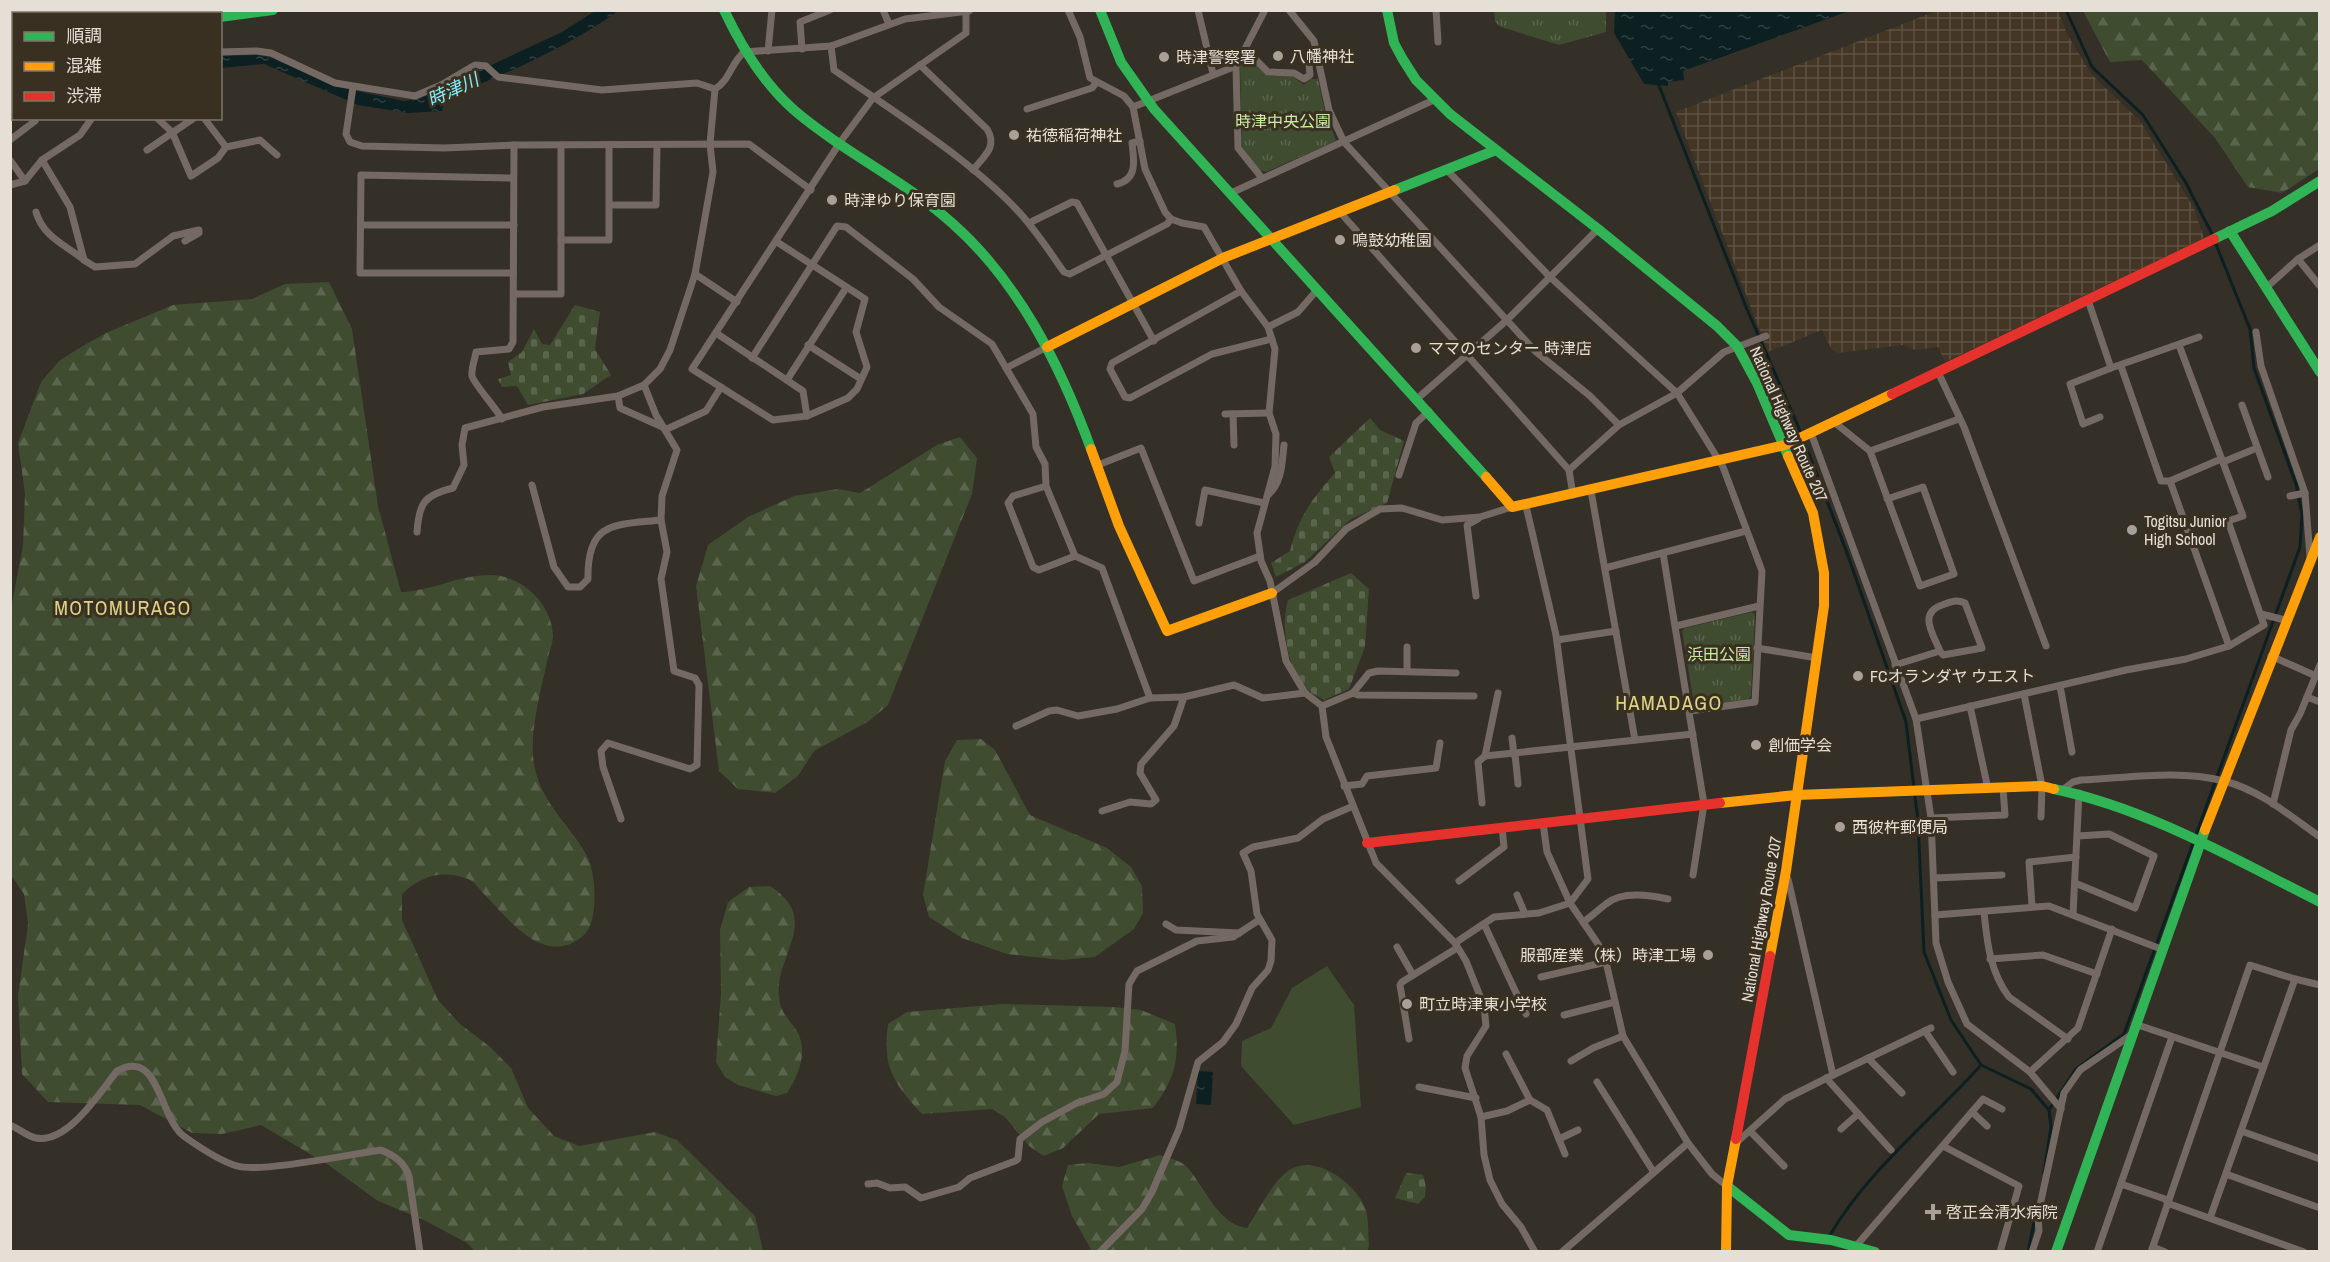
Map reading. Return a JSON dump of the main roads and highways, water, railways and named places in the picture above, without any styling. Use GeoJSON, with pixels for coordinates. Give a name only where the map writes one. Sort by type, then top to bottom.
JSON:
{"type":"FeatureCollection","features":[{"type":"Feature","properties":{"kind":"main road"},"geometry":{"type":"LineString","coordinates":[[222,17],[273,10]]}},
{"type":"Feature","properties":{"kind":"main road"},"geometry":{"type":"LineString","coordinates":[[724,10],[744,52],[793,109],[841,141],[950,221],[974,243],[1000,274],[1047,347],[1073,399],[1119,526],[1167,631],[1272,593]]}},
{"type":"Feature","properties":{"kind":"main road"},"geometry":{"type":"LineString","coordinates":[[1100,10],[1113,45],[1148,101],[1269,238],[1418,398],[1512,507],[1591,491],[1790,442],[2272,211],[2319,181]]}},
{"type":"Feature","properties":{"kind":"main road","name":"National Highway Route 207"},"geometry":{"type":"LineString","coordinates":[[1387,10],[1394,44],[1416,80],[1496,150],[1598,229],[1717,326],[1737,346],[1790,442],[1813,513],[1823,565],[1824,599],[1786,871],[1736,1144],[1726,1186],[1726,1251]]}},
{"type":"Feature","properties":{"kind":"main road"},"geometry":{"type":"LineString","coordinates":[[1047,347],[1223,258],[1496,150]]}},
{"type":"Feature","properties":{"kind":"main road"},"geometry":{"type":"LineString","coordinates":[[2230,231],[2319,372]]}},
{"type":"Feature","properties":{"kind":"main road"},"geometry":{"type":"LineString","coordinates":[[2056,1251],[2133,1030],[2195,840],[2223,781],[2319,537]]}},
{"type":"Feature","properties":{"kind":"main road"},"geometry":{"type":"LineString","coordinates":[[1367,843],[1796,795],[2042,786],[2079,793],[2135,811],[2319,902]]}},
{"type":"Feature","properties":{"kind":"main road"},"geometry":{"type":"LineString","coordinates":[[1726,1186],[1789,1235],[1831,1240],[1875,1251]]}},
{"type":"Feature","properties":{"kind":"water"},"geometry":{"type":"Polygon","coordinates":[[[1615,10],[1849,11],[1683,71],[1684,80],[1668,82],[1668,86],[1644,84],[1614,33],[1615,10]]]}},
{"type":"Feature","properties":{"kind":"water","name":"時津川"},"geometry":{"type":"Polygon","coordinates":[[[595,11],[618,11],[557,48],[449,97],[442,111],[408,113],[358,105],[264,64],[222,68],[222,56],[257,55],[272,58],[338,87],[404,101],[419,99],[562,32],[595,11]]]}},
{"type":"Feature","properties":{"kind":"water"},"geometry":{"type":"Polygon","coordinates":[[[1198,1071],[1213,1072],[1211,1105],[1196,1104],[1198,1071]]]}},
{"type":"Feature","properties":{"kind":"waterway"},"geometry":{"type":"LineString","coordinates":[[2066,10],[2092,67],[2143,115],[2186,183],[2213,236]]}},
{"type":"Feature","properties":{"kind":"waterway"},"geometry":{"type":"LineString","coordinates":[[1658,83],[1746,307],[1798,426],[1846,550],[1906,722],[1918,821],[1924,952],[1951,1020],[1981,1065],[2031,1089],[2049,1110],[2051,1127],[2044,1173]]}},
{"type":"Feature","properties":{"kind":"waterway"},"geometry":{"type":"LineString","coordinates":[[2049,1110],[2076,1069],[2124,1034],[2300,547],[2302,514],[2296,484],[2254,368],[2250,329],[2215,242]]}},
{"type":"Feature","properties":{"kind":"waterway"},"geometry":{"type":"LineString","coordinates":[[1830,1235],[1845,1211],[1881,1167],[1981,1065]]}},
{"type":"Feature","properties":{"kind":"waterway"},"geometry":{"type":"LineString","coordinates":[[2028,1252],[2035,1217]]}},
{"type":"Feature","properties":{"kind":"place","name":"八幡神社"},"geometry":{"type":"Point","coordinates":[1278,56]}},
{"type":"Feature","properties":{"kind":"place","name":"時津警察署"},"geometry":{"type":"Point","coordinates":[1164,57]}},
{"type":"Feature","properties":{"kind":"place","name":"祐徳稲荷神社"},"geometry":{"type":"Point","coordinates":[1014,135]}},
{"type":"Feature","properties":{"kind":"place","name":"時津ゆり保育園"},"geometry":{"type":"Point","coordinates":[832,200]}},
{"type":"Feature","properties":{"kind":"place","name":"鳴鼓幼稚園"},"geometry":{"type":"Point","coordinates":[1340,240]}},
{"type":"Feature","properties":{"kind":"place","name":"ママのセンター 時津店"},"geometry":{"type":"Point","coordinates":[1416,348]}},
{"type":"Feature","properties":{"kind":"place","name":"Togitsu Junior High School"},"geometry":{"type":"Point","coordinates":[2132,530]}},
{"type":"Feature","properties":{"kind":"place","name":"FCオランダヤ ウエスト"},"geometry":{"type":"Point","coordinates":[1858,676]}},
{"type":"Feature","properties":{"kind":"place","name":"創価学会"},"geometry":{"type":"Point","coordinates":[1756,745]}},
{"type":"Feature","properties":{"kind":"place","name":"西彼杵郵便局"},"geometry":{"type":"Point","coordinates":[1840,827]}},
{"type":"Feature","properties":{"kind":"place","name":"服部産業（株）時津工場"},"geometry":{"type":"Point","coordinates":[1708,955]}},
{"type":"Feature","properties":{"kind":"place","name":"町立時津東小学校"},"geometry":{"type":"Point","coordinates":[1407,1004]}},
{"type":"Feature","properties":{"kind":"place","name":"啓正会清水病院"},"geometry":{"type":"Point","coordinates":[1933,1212]}},
{"type":"Feature","properties":{"kind":"district","name":"MOTOMURAGO"},"geometry":{"type":"Point","coordinates":[123,608]}},
{"type":"Feature","properties":{"kind":"district","name":"HAMADAGO"},"geometry":{"type":"Point","coordinates":[1669,703]}},
{"type":"Feature","properties":{"kind":"park label","name":"時津中央公園"},"geometry":{"type":"Point","coordinates":[1283,121]}},
{"type":"Feature","properties":{"kind":"park label","name":"浜田公園"},"geometry":{"type":"Point","coordinates":[1719,654]}}]}
